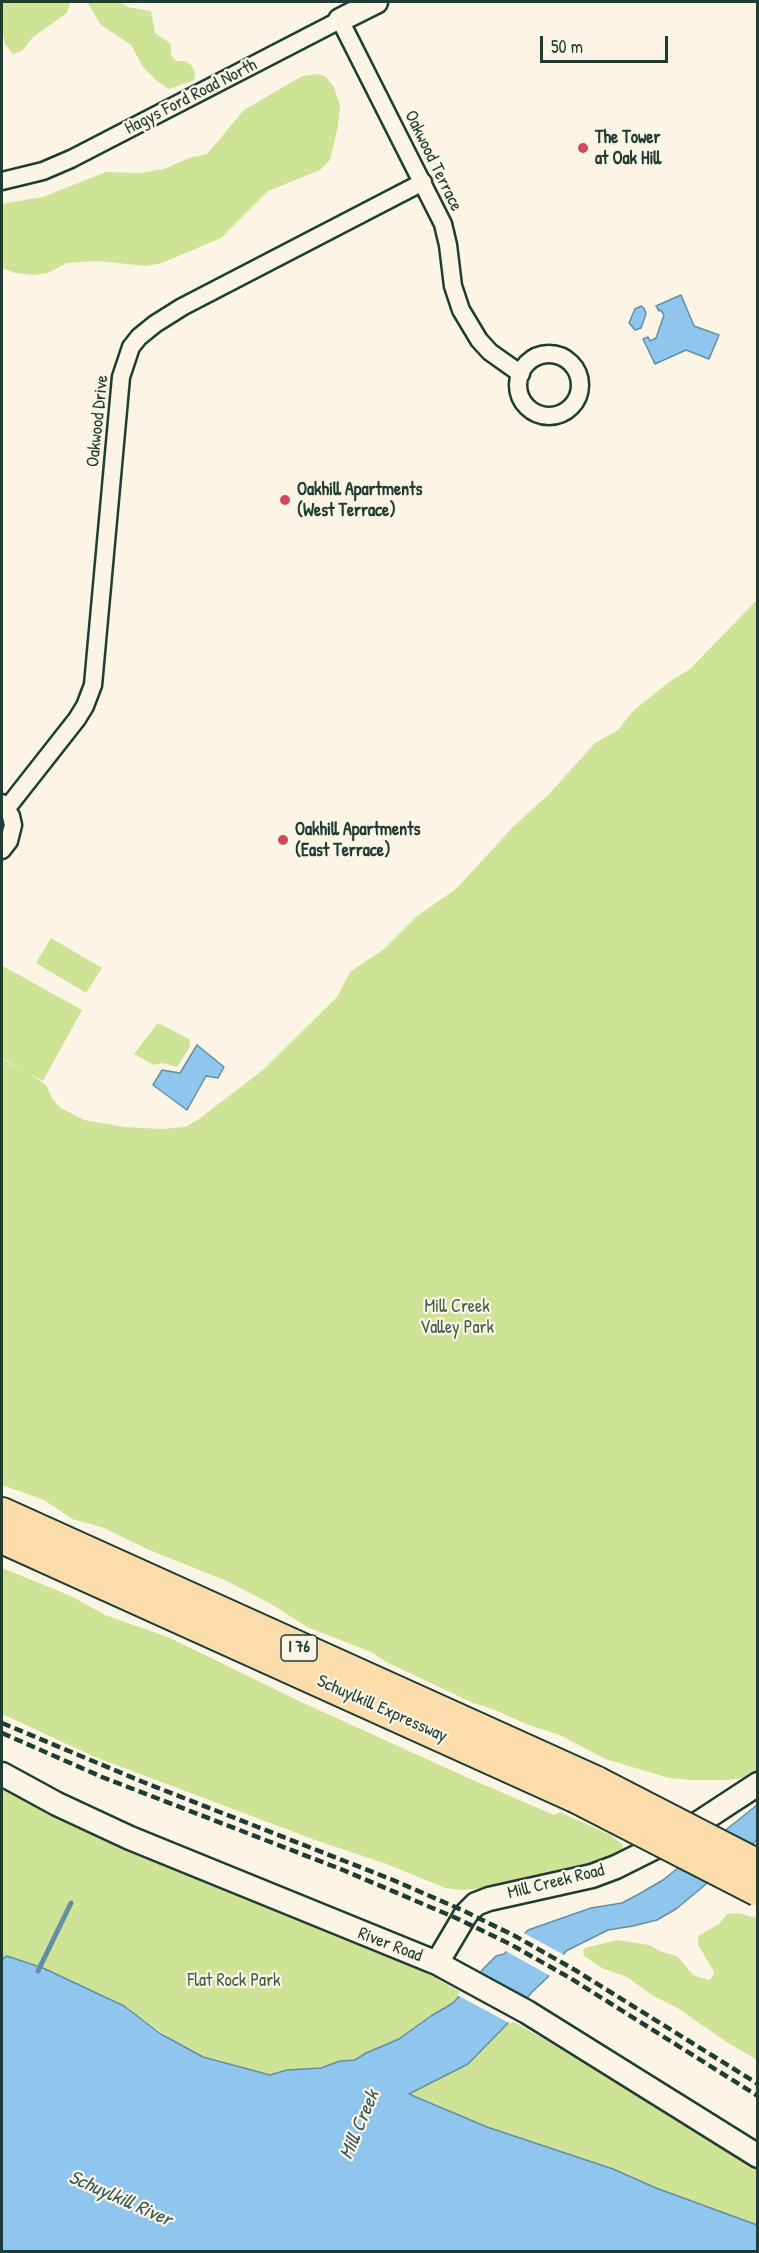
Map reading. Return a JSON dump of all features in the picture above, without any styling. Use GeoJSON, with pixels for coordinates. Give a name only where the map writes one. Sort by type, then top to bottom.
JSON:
{"type":"FeatureCollection","features":[{"type":"Feature","properties":{"kind":"highway","name":"Schuylkill Expressway"},"geometry":{"type":"LineString","coordinates":[[2,1513],[586,1790],[758,1891]]}},
{"type":"Feature","properties":{"kind":"highway","name":"Schuylkill Expressway"},"geometry":{"type":"LineString","coordinates":[[2,1538],[758,1865]]}},
{"type":"Feature","properties":{"kind":"street","name":"Hagys Ford Road North"},"geometry":{"type":"LineString","coordinates":[[2,181],[43,171],[71,159],[376,2]]}},
{"type":"Feature","properties":{"kind":"street","name":"Oakwood Terrace"},"geometry":{"type":"LineString","coordinates":[[340,20],[443,224],[453,286],[461,310],[479,340],[490,352],[520,374]]}},
{"type":"Feature","properties":{"kind":"street","name":"Oakwood Drive"},"geometry":{"type":"LineString","coordinates":[[2,850],[12,833],[11,816],[4,805],[77,719],[93,685],[121,377],[131,347],[155,324],[182,307],[423,182]]}},
{"type":"Feature","properties":{"kind":"street","name":"River Road"},"geometry":{"type":"LineString","coordinates":[[2,1774],[57,1804],[130,1838],[437,1963],[527,2012],[758,2156]]}},
{"type":"Feature","properties":{"kind":"street","name":"Mill Creek Road"},"geometry":{"type":"LineString","coordinates":[[437,1963],[466,1914],[476,1904],[616,1868],[680,1835],[758,1784]]}},
{"type":"Feature","properties":{"kind":"green space"},"geometry":{"type":"Polygon","coordinates":[[[2,2],[74,2],[70,3],[67,13],[33,37],[22,51],[13,54],[5,44],[2,30],[2,2]]]}},
{"type":"Feature","properties":{"kind":"green space"},"geometry":{"type":"Polygon","coordinates":[[[87,2],[120,2],[128,7],[151,11],[155,33],[171,44],[171,54],[176,61],[185,61],[191,65],[195,72],[194,80],[169,89],[157,81],[143,67],[131,45],[101,25],[87,2]]]}},
{"type":"Feature","properties":{"kind":"green space"},"geometry":{"type":"Polygon","coordinates":[[[316,74],[325,76],[334,87],[340,106],[330,160],[320,170],[268,191],[221,238],[162,263],[147,266],[97,261],[67,263],[48,273],[34,275],[15,273],[2,268],[2,204],[43,197],[106,172],[140,173],[164,169],[189,158],[207,154],[244,110],[302,76],[316,74]]]}},
{"type":"Feature","properties":{"kind":"green space","name":"Mill Creek Valley Park"},"geometry":{"type":"Polygon","coordinates":[[[757,600],[757,1771],[750,1777],[727,1780],[690,1780],[669,1778],[605,1759],[560,1735],[473,1703],[386,1662],[371,1652],[307,1627],[271,1604],[227,1581],[147,1549],[104,1528],[72,1519],[44,1500],[2,1485],[2,1059],[24,1071],[2,1058],[2,969],[3,966],[82,1010],[43,1081],[30,1074],[46,1085],[53,1100],[61,1108],[84,1120],[124,1127],[162,1129],[185,1127],[199,1119],[263,1070],[337,997],[350,972],[384,949],[416,917],[457,888],[513,827],[549,794],[595,743],[618,730],[633,711],[669,682],[690,669],[757,600]]]}},
{"type":"Feature","properties":{"kind":"green space"},"geometry":{"type":"Polygon","coordinates":[[[51,938],[102,968],[86,993],[36,963],[51,938]]]}},
{"type":"Feature","properties":{"kind":"green space"},"geometry":{"type":"Polygon","coordinates":[[[158,1023],[189,1039],[190,1047],[177,1067],[163,1063],[154,1065],[134,1054],[158,1023]]]}},
{"type":"Feature","properties":{"kind":"green space"},"geometry":{"type":"Polygon","coordinates":[[[2,1568],[71,1596],[105,1615],[168,1637],[299,1701],[466,1777],[554,1815],[560,1812],[610,1835],[622,1844],[623,1849],[610,1859],[591,1865],[486,1888],[462,1890],[445,1888],[387,1864],[315,1840],[95,1757],[2,1714],[2,1568]]]}},
{"type":"Feature","properties":{"kind":"green space","name":"Flat Rock Park"},"geometry":{"type":"Polygon","coordinates":[[[2,1786],[178,1869],[425,1972],[544,2039],[757,2166],[757,2225],[656,2188],[613,2169],[487,2127],[419,2097],[321,2068],[287,2070],[270,2075],[203,2057],[89,1989],[25,1961],[2,1959],[2,1786]]]}},
{"type":"Feature","properties":{"kind":"green space"},"geometry":{"type":"Polygon","coordinates":[[[738,1913],[757,1918],[757,2060],[627,1977],[602,1968],[584,1956],[585,1948],[618,1940],[649,1945],[677,1956],[693,1975],[709,1980],[714,1972],[698,1945],[698,1936],[719,1924],[727,1914],[738,1913]]]}},
{"type":"Feature","properties":{"kind":"water"},"geometry":{"type":"Polygon","coordinates":[[[681,295],[694,326],[719,335],[709,359],[686,350],[655,364],[643,339],[648,337],[650,341],[656,338],[664,315],[656,306],[681,295]]]}},
{"type":"Feature","properties":{"kind":"water"},"geometry":{"type":"Polygon","coordinates":[[[641,306],[646,314],[641,328],[635,330],[629,323],[635,309],[641,306]]]}},
{"type":"Feature","properties":{"kind":"water"},"geometry":{"type":"Polygon","coordinates":[[[197,1045],[224,1067],[218,1078],[206,1076],[187,1110],[153,1085],[162,1070],[180,1073],[197,1045]]]}},
{"type":"Feature","properties":{"kind":"water"},"geometry":{"type":"Polygon","coordinates":[[[757,1805],[757,1840],[699,1890],[676,1909],[657,1920],[608,1930],[566,1951],[547,1978],[531,1993],[508,2023],[468,2064],[409,2094],[487,2127],[613,2169],[656,2188],[757,2225],[757,2251],[2,2251],[2,1959],[7,1956],[43,1968],[124,2006],[161,2034],[203,2057],[270,2075],[287,2070],[321,2068],[340,2061],[355,2060],[399,2039],[453,2003],[496,1956],[504,1954],[528,1930],[591,1908],[622,1903],[663,1880],[757,1805]]]}},
{"type":"Feature","properties":{"kind":"pier"},"geometry":{"type":"Polygon","coordinates":[[[522,1932],[566,1956],[552,1977],[504,1950],[522,1932]]]}},
{"type":"Feature","properties":{"kind":"pier"},"geometry":{"type":"Polygon","coordinates":[[[478,1970],[530,1999],[511,2024],[457,1995],[478,1970]]]}},
{"type":"Feature","properties":{"kind":"waterway"},"geometry":{"type":"LineString","coordinates":[[38,1971],[71,1903]]}},
{"type":"Feature","properties":{"kind":"railway"},"geometry":{"type":"LineString","coordinates":[[2,1723],[143,1782],[393,1880],[462,1910],[515,1936],[575,1970],[758,2084]]}},
{"type":"Feature","properties":{"kind":"railway"},"geometry":{"type":"LineString","coordinates":[[2,1733],[102,1777],[343,1870],[456,1918],[510,1944],[570,1978],[758,2096]]}},
{"type":"Feature","properties":{"kind":"place","name":"The Tower at Oak Hill"},"geometry":{"type":"Point","coordinates":[583,148]}},
{"type":"Feature","properties":{"kind":"place","name":"Oakhill Apartments (West Terrace)"},"geometry":{"type":"Point","coordinates":[285,500]}},
{"type":"Feature","properties":{"kind":"place","name":"Oakhill Apartments (East Terrace)"},"geometry":{"type":"Point","coordinates":[283,840]}},
{"type":"Feature","properties":{"kind":"water label","name":"Mill Creek"},"geometry":{"type":"Point","coordinates":[360,2125]}},
{"type":"Feature","properties":{"kind":"water label","name":"Schuylkill River"},"geometry":{"type":"Point","coordinates":[120,2199]}}]}
